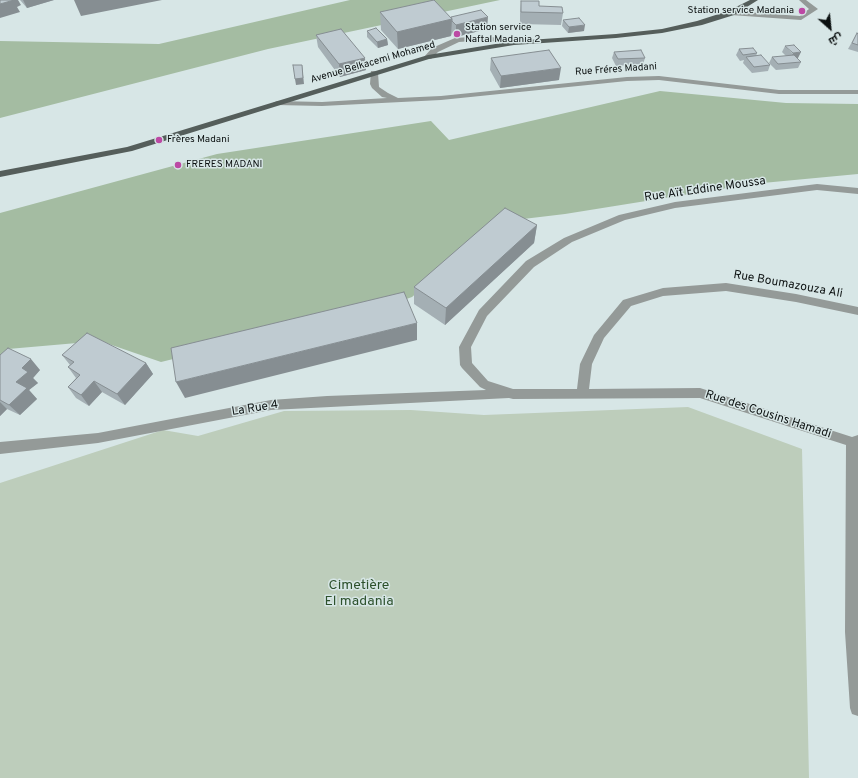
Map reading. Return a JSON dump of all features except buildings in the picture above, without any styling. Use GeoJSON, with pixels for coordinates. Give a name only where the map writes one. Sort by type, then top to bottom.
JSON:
{"type":"FeatureCollection","features":[{"type":"Feature","properties":{"kind":"main road","name":"Avenue Belkacemi Mohamed"},"geometry":{"type":"LineString","coordinates":[[2,175],[129,149],[428,57],[514,43],[616,36],[662,31],[699,23],[731,13],[755,0]]}},
{"type":"Feature","properties":{"kind":"street"},"geometry":{"type":"LineString","coordinates":[[731,13],[802,18],[814,9],[802,0]]}},
{"type":"Feature","properties":{"kind":"street"},"geometry":{"type":"LineString","coordinates":[[374,73],[374,84],[380,92],[391,98],[399,100]]}},
{"type":"Feature","properties":{"kind":"street","name":"Rue Fréres Madani"},"geometry":{"type":"LineString","coordinates":[[277,103],[322,104],[441,98],[627,79],[659,78],[779,92],[858,92]]}},
{"type":"Feature","properties":{"kind":"street","name":"Rue Aït Eddine Moussa"},"geometry":{"type":"LineString","coordinates":[[582,393],[513,394],[484,384],[466,365],[465,348],[483,313],[530,264],[568,240],[622,217],[675,205],[817,187],[858,191]]}},
{"type":"Feature","properties":{"kind":"street","name":"Rue Boumazouza Ali"},"geometry":{"type":"LineString","coordinates":[[582,393],[586,364],[600,335],[627,304],[663,292],[726,288],[796,298],[858,311]]}},
{"type":"Feature","properties":{"kind":"street","name":"Rue des Cousins Hamadi"},"geometry":{"type":"LineString","coordinates":[[582,393],[700,392],[855,441]]}},
{"type":"Feature","properties":{"kind":"street","name":"La Rue 4"},"geometry":{"type":"LineString","coordinates":[[0,448],[98,438],[271,405],[327,401],[513,394]]}},
{"type":"Feature","properties":{"kind":"street"},"geometry":{"type":"LineString","coordinates":[[855,441],[858,708]]}},
{"type":"Feature","properties":{"kind":"green space"},"geometry":{"type":"Polygon","coordinates":[[[350,0],[500,0],[268,49],[0,118],[0,41],[159,44],[350,0]]]}},
{"type":"Feature","properties":{"kind":"green space"},"geometry":{"type":"Polygon","coordinates":[[[660,91],[786,103],[858,104],[858,174],[752,184],[565,214],[498,222],[412,297],[381,308],[161,362],[100,341],[8,349],[0,355],[0,213],[217,154],[431,121],[449,140],[660,91]]]}},
{"type":"Feature","properties":{"kind":"green space","name":"Cimetière El madania"},"geometry":{"type":"Polygon","coordinates":[[[688,407],[802,449],[809,778],[0,778],[0,483],[163,430],[198,436],[284,411],[411,410],[484,415],[688,407]]]}},
{"type":"Feature","properties":{"kind":"place","name":"Station service Madania"},"geometry":{"type":"Point","coordinates":[802,11]}},
{"type":"Feature","properties":{"kind":"place","name":"Station service Naftal Madania 2"},"geometry":{"type":"Point","coordinates":[457,34]}},
{"type":"Feature","properties":{"kind":"place","name":"Frères Madani"},"geometry":{"type":"Point","coordinates":[159,140]}},
{"type":"Feature","properties":{"kind":"place","name":"FRERES MADANI"},"geometry":{"type":"Point","coordinates":[178,165]}}]}
